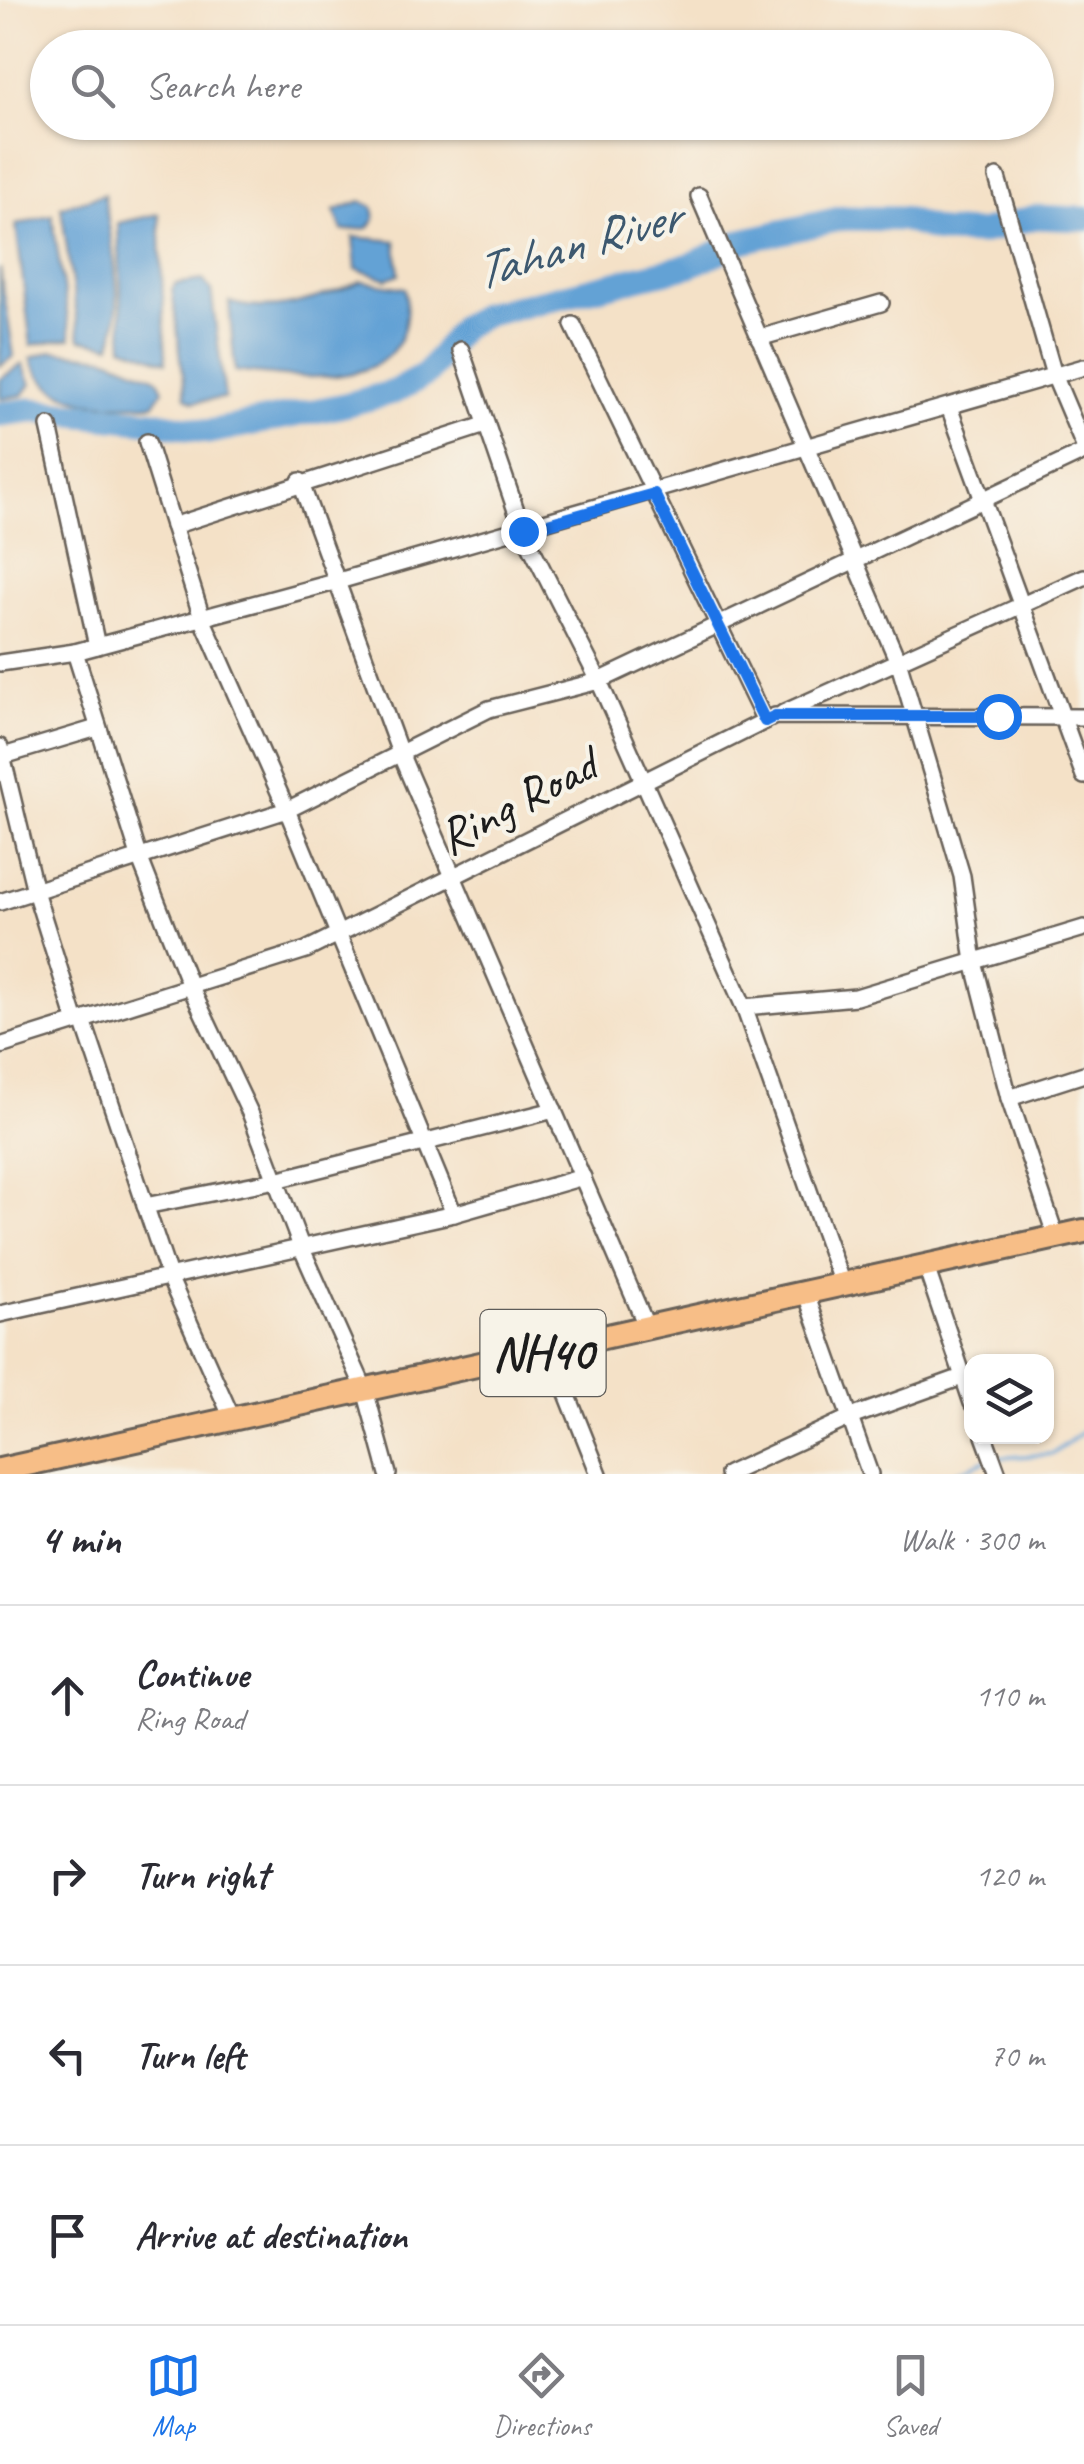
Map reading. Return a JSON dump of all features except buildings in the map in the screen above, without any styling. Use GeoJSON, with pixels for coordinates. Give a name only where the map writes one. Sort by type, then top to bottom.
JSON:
{"type":"FeatureCollection","features":[{"type":"Feature","properties":{"kind":"highway","name":"NH40"},"geometry":{"type":"LineString","coordinates":[[0,1470],[39,1468],[232,1418],[648,1330],[925,1264],[1084,1231]]}},
{"type":"Feature","properties":{"kind":"street"},"geometry":{"type":"LineString","coordinates":[[0,902],[287,810],[489,709],[599,681],[1084,449],[1054,375],[1010,232],[998,177]]}},
{"type":"Feature","properties":{"kind":"street"},"geometry":{"type":"LineString","coordinates":[[699,196],[900,664],[962,876],[974,962],[1008,1098],[1056,1237]]}},
{"type":"Feature","properties":{"kind":"street"},"geometry":{"type":"LineString","coordinates":[[759,338],[881,303]]}},
{"type":"Feature","properties":{"kind":"street"},"geometry":{"type":"LineString","coordinates":[[573,325],[654,494],[770,719],[900,664],[1084,577]]}},
{"type":"Feature","properties":{"kind":"street"},"geometry":{"type":"LineString","coordinates":[[460,350],[523,531],[599,681],[640,782],[744,1007],[842,1284]]}},
{"type":"Feature","properties":{"kind":"street"},"geometry":{"type":"LineString","coordinates":[[0,663],[75,652],[523,531],[1084,366]]}},
{"type":"Feature","properties":{"kind":"street"},"geometry":{"type":"LineString","coordinates":[[948,406],[1084,776]]}},
{"type":"Feature","properties":{"kind":"street"},"geometry":{"type":"LineString","coordinates":[[173,526],[486,425]]}},
{"type":"Feature","properties":{"kind":"street"},"geometry":{"type":"LineString","coordinates":[[49,426],[97,646]]}},
{"type":"Feature","properties":{"kind":"street"},"geometry":{"type":"LineString","coordinates":[[147,442],[202,618],[287,810],[454,1214]]}},
{"type":"Feature","properties":{"kind":"street"},"geometry":{"type":"LineString","coordinates":[[300,482],[400,753],[648,1330]]}},
{"type":"Feature","properties":{"kind":"street"},"geometry":{"type":"LineString","coordinates":[[75,652],[140,860],[190,986],[251,1114],[302,1249],[365,1390],[388,1474]]}},
{"type":"Feature","properties":{"kind":"street","name":"Ring Road"},"geometry":{"type":"LineString","coordinates":[[0,1046],[306,950],[454,880],[770,719],[1084,717]]}},
{"type":"Feature","properties":{"kind":"street"},"geometry":{"type":"LineString","coordinates":[[96,728],[1,753],[36,891],[80,1021],[170,1279],[232,1418]]}},
{"type":"Feature","properties":{"kind":"street"},"geometry":{"type":"LineString","coordinates":[[744,1007],[856,997],[1084,928]]}},
{"type":"Feature","properties":{"kind":"street"},"geometry":{"type":"LineString","coordinates":[[1008,1098],[1084,1074]]}},
{"type":"Feature","properties":{"kind":"street"},"geometry":{"type":"LineString","coordinates":[[145,1206],[276,1180],[554,1110]]}},
{"type":"Feature","properties":{"kind":"street"},"geometry":{"type":"LineString","coordinates":[[0,1314],[454,1214],[583,1176]]}},
{"type":"Feature","properties":{"kind":"street"},"geometry":{"type":"LineString","coordinates":[[925,1264],[964,1382]]}},
{"type":"Feature","properties":{"kind":"street"},"geometry":{"type":"LineString","coordinates":[[806,1294],[870,1474]]}},
{"type":"Feature","properties":{"kind":"street"},"geometry":{"type":"LineString","coordinates":[[550,1351],[598,1474]]}},
{"type":"Feature","properties":{"kind":"street"},"geometry":{"type":"LineString","coordinates":[[728,1474],[850,1418],[962,1377]]}},
{"type":"Feature","properties":{"kind":"water"},"geometry":{"type":"Polygon","coordinates":[[[104,194],[117,290],[111,345],[80,339],[61,207],[104,194]]]}},
{"type":"Feature","properties":{"kind":"water"},"geometry":{"type":"Polygon","coordinates":[[[361,201],[373,207],[375,219],[368,228],[343,231],[334,211],[361,201]]]}},
{"type":"Feature","properties":{"kind":"water"},"geometry":{"type":"Polygon","coordinates":[[[159,214],[166,362],[123,346],[118,223],[159,214]]]}},
{"type":"Feature","properties":{"kind":"water"},"geometry":{"type":"Polygon","coordinates":[[[52,215],[71,338],[31,345],[16,225],[52,215]]]}},
{"type":"Feature","properties":{"kind":"water"},"geometry":{"type":"Polygon","coordinates":[[[353,237],[396,241],[399,274],[387,279],[356,269],[353,237]]]}},
{"type":"Feature","properties":{"kind":"water"},"geometry":{"type":"Polygon","coordinates":[[[0,268],[14,356],[0,366],[0,268]]]}},
{"type":"Feature","properties":{"kind":"water"},"geometry":{"type":"Polygon","coordinates":[[[203,280],[211,290],[225,398],[194,402],[186,397],[172,289],[176,284],[203,280]]]}},
{"type":"Feature","properties":{"kind":"water"},"geometry":{"type":"Polygon","coordinates":[[[361,281],[405,288],[405,323],[395,348],[376,364],[352,373],[323,377],[235,371],[229,302],[279,306],[313,299],[361,281]]]}},
{"type":"Feature","properties":{"kind":"water"},"geometry":{"type":"Polygon","coordinates":[[[52,351],[106,357],[157,378],[163,390],[154,404],[82,401],[51,387],[39,374],[31,358],[52,351]]]}},
{"type":"Feature","properties":{"kind":"water"},"geometry":{"type":"Polygon","coordinates":[[[23,364],[31,384],[23,395],[0,399],[0,379],[23,364]]]}},
{"type":"Feature","properties":{"kind":"waterway","name":"Tahan River"},"geometry":{"type":"LineString","coordinates":[[0,414],[31,410],[154,422],[208,432],[394,392],[427,374],[461,328],[483,315],[691,265],[742,241],[844,218],[902,219],[940,232],[980,233],[1035,217],[1084,219]]}},
{"type":"Feature","properties":{"kind":"waterway"},"geometry":{"type":"LineString","coordinates":[[998,1458],[1053,1454],[1084,1431]]}},
{"type":"Feature","properties":{"kind":"waterway"},"geometry":{"type":"LineString","coordinates":[[953,1474],[989,1459]]}},
{"type":"Feature","properties":{"kind":"route"},"geometry":{"type":"LineString","coordinates":[[523,531],[654,494],[765,721],[775,716],[998,716]]}}]}
